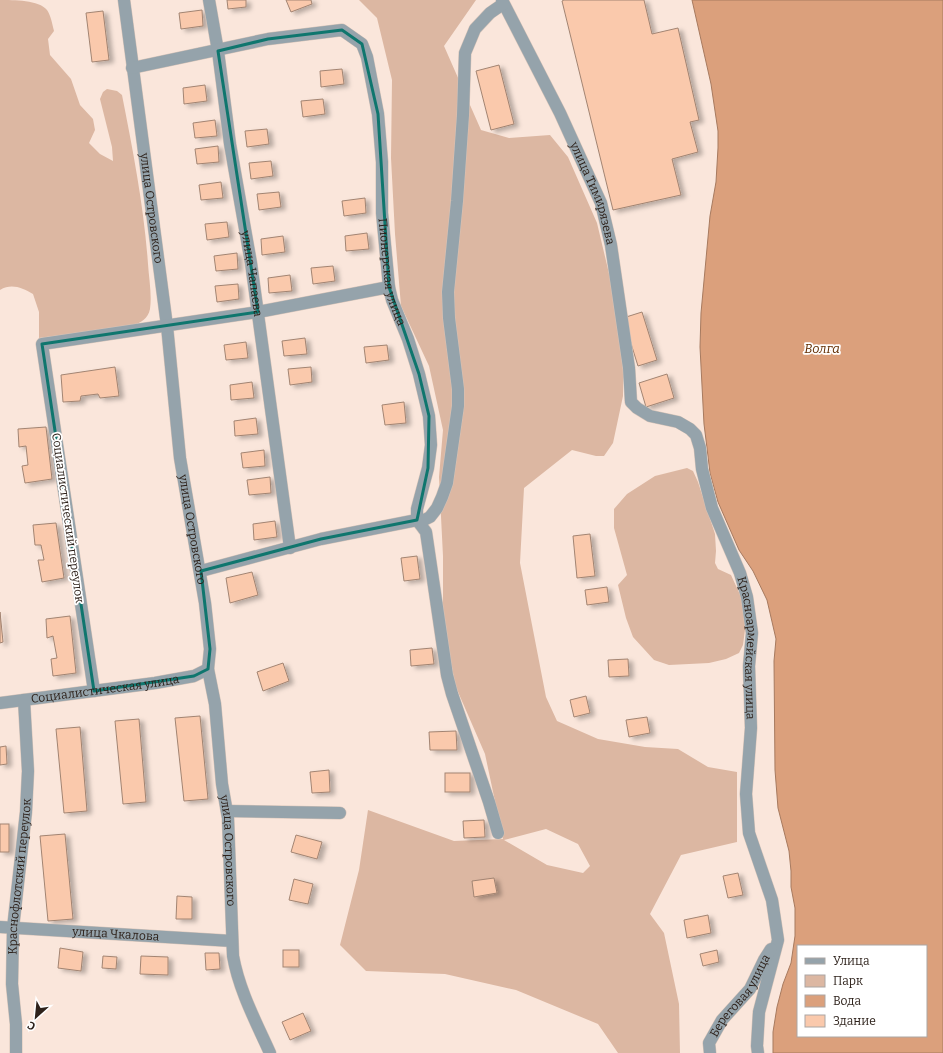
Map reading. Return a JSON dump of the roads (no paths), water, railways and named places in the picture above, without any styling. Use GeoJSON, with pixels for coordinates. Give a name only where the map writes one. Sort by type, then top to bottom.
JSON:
{"type":"FeatureCollection","features":[{"type":"Feature","properties":{"kind":"street","name":"улица Островского"},"geometry":{"type":"LineString","coordinates":[[124,0],[167,326],[180,458],[201,571],[210,650],[208,669],[215,704],[222,784],[226,811],[233,956],[237,974],[253,1017],[270,1053]]}},
{"type":"Feature","properties":{"kind":"street","name":"улица Чапаева"},"geometry":{"type":"LineString","coordinates":[[210,0],[230,144],[251,263],[290,548]]}},
{"type":"Feature","properties":{"kind":"street"},"geometry":{"type":"LineString","coordinates":[[201,571],[321,539],[417,520],[424,520],[430,517],[437,508],[447,483],[458,406],[458,389],[449,318],[448,292],[458,201],[465,53],[475,29],[503,2]]}},
{"type":"Feature","properties":{"kind":"street","name":"улица Тимирязева"},"geometry":{"type":"LineString","coordinates":[[503,2],[560,113],[602,203],[611,245],[629,368],[631,402]]}},
{"type":"Feature","properties":{"kind":"street","name":"Пионерская улица"},"geometry":{"type":"LineString","coordinates":[[218,51],[268,39],[342,30],[362,44],[367,56],[378,114],[382,162],[382,214],[389,287],[392,300],[408,339],[419,374],[429,416],[429,460],[423,490],[417,509],[417,520]]}},
{"type":"Feature","properties":{"kind":"street"},"geometry":{"type":"LineString","coordinates":[[132,68],[218,51]]}},
{"type":"Feature","properties":{"kind":"street"},"geometry":{"type":"LineString","coordinates":[[167,326],[258,312],[389,287]]}},
{"type":"Feature","properties":{"kind":"street","name":"Социалистический переулок"},"geometry":{"type":"LineString","coordinates":[[94,691],[42,344],[167,326]]}},
{"type":"Feature","properties":{"kind":"street","name":"Красноармейская улица"},"geometry":{"type":"LineString","coordinates":[[631,402],[646,414],[668,421],[678,422],[690,429],[696,435],[700,448],[702,469],[712,508],[740,573],[747,598],[752,633],[749,666],[751,728],[746,794],[749,833],[772,900],[778,940]]}},
{"type":"Feature","properties":{"kind":"street"},"geometry":{"type":"LineString","coordinates":[[417,520],[426,532],[447,675],[498,833]]}},
{"type":"Feature","properties":{"kind":"street","name":"Социалистическая улица"},"geometry":{"type":"LineString","coordinates":[[0,702],[155,683],[194,676],[208,669]]}},
{"type":"Feature","properties":{"kind":"street","name":"Краснофлотский переулок"},"geometry":{"type":"LineString","coordinates":[[16,1053],[16,1024],[12,984],[14,928],[26,812],[28,771],[24,700]]}},
{"type":"Feature","properties":{"kind":"street"},"geometry":{"type":"LineString","coordinates":[[226,811],[340,813]]}},
{"type":"Feature","properties":{"kind":"street","name":"улица Чкалова"},"geometry":{"type":"LineString","coordinates":[[0,927],[232,941]]}},
{"type":"Feature","properties":{"kind":"street"},"geometry":{"type":"LineString","coordinates":[[758,1053],[759,1012],[778,940]]}},
{"type":"Feature","properties":{"kind":"street","name":"Береговая улица"},"geometry":{"type":"LineString","coordinates":[[710,1053],[709,1043],[722,1020],[750,989],[764,960],[778,940]]}},
{"type":"Feature","properties":{"kind":"water","name":"Волга"},"geometry":{"type":"Polygon","coordinates":[[[692,0],[943,0],[943,1053],[773,1053],[773,1032],[777,1007],[783,984],[791,963],[795,936],[795,908],[791,887],[789,851],[778,808],[775,770],[774,661],[776,639],[767,600],[753,571],[739,550],[718,502],[710,473],[704,424],[700,347],[701,313],[710,216],[716,182],[718,131],[711,84],[692,0]]]}}]}
